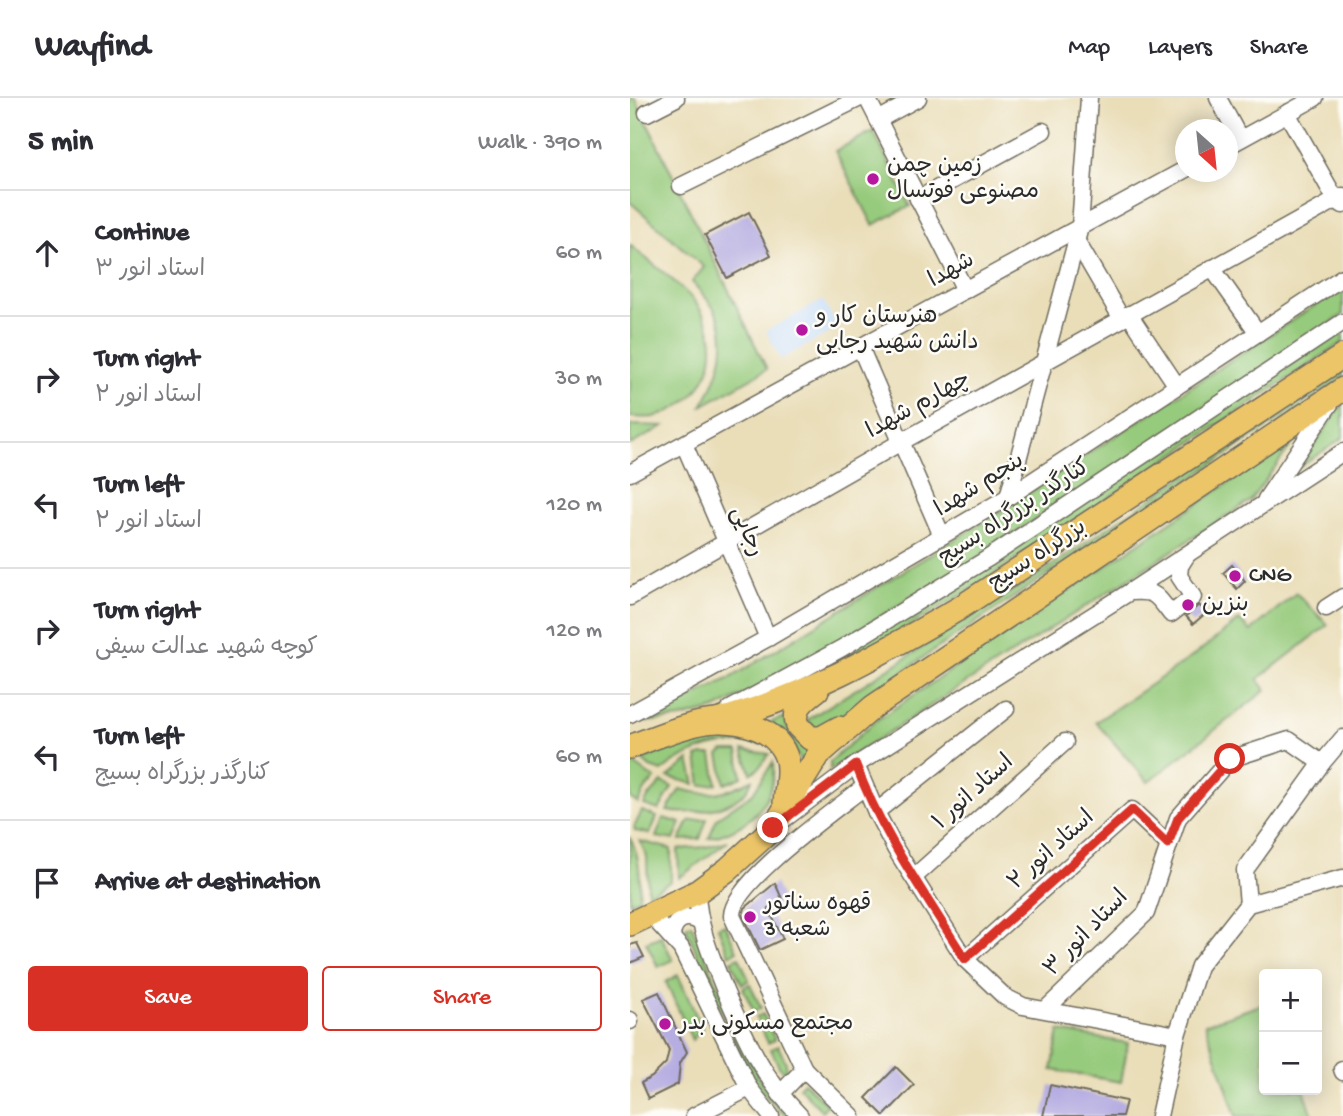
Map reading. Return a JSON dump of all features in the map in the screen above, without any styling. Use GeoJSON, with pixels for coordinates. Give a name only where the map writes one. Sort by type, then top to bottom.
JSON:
{"type":"FeatureCollection","features":[{"type":"Feature","properties":{"kind":"highway","name":"بزرگراه بسیج"},"geometry":{"type":"LineString","coordinates":[[630,747],[658,735],[757,710],[847,672],[958,608],[1343,356]]}},
{"type":"Feature","properties":{"kind":"highway","name":"بزرگراه بسیج"},"geometry":{"type":"LineString","coordinates":[[641,920],[697,892],[727,870],[773,828],[819,754],[873,707],[1340,391]]}},
{"type":"Feature","properties":{"kind":"highway"},"geometry":{"type":"LineString","coordinates":[[847,672],[815,691],[801,703],[796,711],[797,726],[810,738],[821,738],[873,707]]}},
{"type":"Feature","properties":{"kind":"highway"},"geometry":{"type":"LineString","coordinates":[[709,722],[761,730],[779,743],[787,760],[785,806]]}},
{"type":"Feature","properties":{"kind":"street"},"geometry":{"type":"LineString","coordinates":[[647,113],[676,98]]}},
{"type":"Feature","properties":{"kind":"street"},"geometry":{"type":"LineString","coordinates":[[681,186],[860,98]]}},
{"type":"Feature","properties":{"kind":"street"},"geometry":{"type":"LineString","coordinates":[[867,98],[965,290]]}},
{"type":"Feature","properties":{"kind":"street"},"geometry":{"type":"LineString","coordinates":[[878,120],[918,98]]}},
{"type":"Feature","properties":{"kind":"street"},"geometry":{"type":"LineString","coordinates":[[1218,98],[1226,119]]}},
{"type":"Feature","properties":{"kind":"street"},"geometry":{"type":"LineString","coordinates":[[1238,140],[1315,98]]}},
{"type":"Feature","properties":{"kind":"street"},"geometry":{"type":"LineString","coordinates":[[1007,497],[1078,234],[1093,100]]}},
{"type":"Feature","properties":{"kind":"street"},"geometry":{"type":"LineString","coordinates":[[1287,113],[1341,200]]}},
{"type":"Feature","properties":{"kind":"street"},"geometry":{"type":"LineString","coordinates":[[918,199],[1043,131]]}},
{"type":"Feature","properties":{"kind":"street","name":"شهدا"},"geometry":{"type":"LineString","coordinates":[[630,473],[965,290],[1078,234],[1175,175]]}},
{"type":"Feature","properties":{"kind":"street","name":"چهارم شهدا"},"geometry":{"type":"LineString","coordinates":[[630,597],[1212,268],[1341,200]]}},
{"type":"Feature","properties":{"kind":"street"},"geometry":{"type":"LineString","coordinates":[[1078,234],[1126,317],[1177,386]]}},
{"type":"Feature","properties":{"kind":"street"},"geometry":{"type":"LineString","coordinates":[[1212,268],[1258,333]]}},
{"type":"Feature","properties":{"kind":"street","name":"پنجم شهدا"},"geometry":{"type":"LineString","coordinates":[[630,714],[768,638],[1007,497],[1343,277]]}},
{"type":"Feature","properties":{"kind":"street","name":"کنارگذر بزرگراه بسیج"},"geometry":{"type":"LineString","coordinates":[[709,722],[842,648],[987,559],[1343,322]]}},
{"type":"Feature","properties":{"kind":"street"},"geometry":{"type":"LineString","coordinates":[[860,347],[942,536]]}},
{"type":"Feature","properties":{"kind":"street"},"geometry":{"type":"LineString","coordinates":[[1261,507],[1340,391]]}},
{"type":"Feature","properties":{"kind":"street","name":"رجایی"},"geometry":{"type":"LineString","coordinates":[[684,444],[768,638]]}},
{"type":"Feature","properties":{"kind":"street"},"geometry":{"type":"LineString","coordinates":[[773,828],[856,765],[1128,593],[1343,452]]}},
{"type":"Feature","properties":{"kind":"street"},"geometry":{"type":"LineString","coordinates":[[1128,593],[1154,593],[1171,614],[1193,597],[1179,576],[1180,566],[1189,553]]}},
{"type":"Feature","properties":{"kind":"street"},"geometry":{"type":"LineString","coordinates":[[1326,608],[1343,597]]}},
{"type":"Feature","properties":{"kind":"street"},"geometry":{"type":"LineString","coordinates":[[876,812],[1006,709]]}},
{"type":"Feature","properties":{"kind":"street"},"geometry":{"type":"LineString","coordinates":[[1248,904],[1245,870],[1343,737]]}},
{"type":"Feature","properties":{"kind":"street","name":"استاد انور ۳"},"geometry":{"type":"LineString","coordinates":[[1046,1009],[1146,913],[1178,818],[1230,759],[1289,740],[1322,763]]}},
{"type":"Feature","properties":{"kind":"street","name":"استاد انور ۱"},"geometry":{"type":"LineString","coordinates":[[914,877],[1065,742]]}},
{"type":"Feature","properties":{"kind":"street"},"geometry":{"type":"LineString","coordinates":[[856,765],[876,812],[965,959],[1005,997],[1023,1006],[1177,1035]]}},
{"type":"Feature","properties":{"kind":"street"},"geometry":{"type":"LineString","coordinates":[[852,1116],[804,1069],[733,916],[732,908],[754,877],[864,787]]}},
{"type":"Feature","properties":{"kind":"street","name":"استاد انور ۲"},"geometry":{"type":"LineString","coordinates":[[965,959],[1132,810],[1168,844]]}},
{"type":"Feature","properties":{"kind":"street"},"geometry":{"type":"LineString","coordinates":[[1159,1116],[1177,1035],[1199,966],[1248,904],[1343,877]]}},
{"type":"Feature","properties":{"kind":"street"},"geometry":{"type":"LineString","coordinates":[[697,892],[700,922],[712,958],[750,1048],[764,1074],[800,1116]]}},
{"type":"Feature","properties":{"kind":"street"},"geometry":{"type":"LineString","coordinates":[[672,936],[673,927],[682,919],[691,917],[700,922]]}},
{"type":"Feature","properties":{"kind":"street"},"geometry":{"type":"LineString","coordinates":[[641,920],[672,936],[749,1088],[771,1116]]}},
{"type":"Feature","properties":{"kind":"street"},"geometry":{"type":"LineString","coordinates":[[780,1094],[804,1069]]}},
{"type":"Feature","properties":{"kind":"street"},"geometry":{"type":"LineString","coordinates":[[694,1116],[749,1088]]}},
{"type":"Feature","properties":{"kind":"shaded area","name":"هنرستان کار و دانش شهید رجایی"},"geometry":{"type":"Polygon","coordinates":[[[823,300],[838,328],[781,359],[766,331],[823,300]]]}},
{"type":"Feature","properties":{"kind":"green space"},"geometry":{"type":"Polygon","coordinates":[[[630,98],[635,98],[767,369],[702,406],[718,373],[723,348],[721,324],[714,308],[692,282],[704,267],[630,202],[630,98]]]}},
{"type":"Feature","properties":{"kind":"green space","name":"زمین چمن مصنوعی فوتسال"},"geometry":{"type":"Polygon","coordinates":[[[873,131],[910,206],[873,225],[835,151],[873,131]]]}},
{"type":"Feature","properties":{"kind":"green space"},"geometry":{"type":"Polygon","coordinates":[[[630,245],[692,299],[707,323],[712,340],[708,372],[700,387],[674,409],[651,417],[630,417],[630,245]]]}},
{"type":"Feature","properties":{"kind":"green space"},"geometry":{"type":"Polygon","coordinates":[[[1343,287],[1343,315],[961,569],[767,683],[715,709],[681,718],[643,722],[732,677],[1004,509],[1343,287]]]}},
{"type":"Feature","properties":{"kind":"green space"},"geometry":{"type":"Polygon","coordinates":[[[1343,330],[1343,342],[971,589],[897,633],[761,701],[1343,330]]]}},
{"type":"Feature","properties":{"kind":"green space"},"geometry":{"type":"Polygon","coordinates":[[[1343,369],[1343,377],[918,661],[820,733],[807,720],[1038,575],[1343,369]]]}},
{"type":"Feature","properties":{"kind":"green space"},"geometry":{"type":"Polygon","coordinates":[[[1343,405],[1343,438],[1299,467],[1341,406],[1343,405]]]}},
{"type":"Feature","properties":{"kind":"green space"},"geometry":{"type":"Polygon","coordinates":[[[630,425],[664,426],[630,445],[630,425]]]}},
{"type":"Feature","properties":{"kind":"green space"},"geometry":{"type":"Polygon","coordinates":[[[1298,436],[1250,501],[830,770],[830,762],[874,722],[1298,436]]]}},
{"type":"Feature","properties":{"kind":"green space"},"geometry":{"type":"Polygon","coordinates":[[[1296,593],[1328,625],[1258,679],[1266,690],[1148,782],[1096,722],[1196,654],[1239,620],[1251,631],[1296,593]]]}},
{"type":"Feature","properties":{"kind":"green space"},"geometry":{"type":"Polygon","coordinates":[[[785,717],[793,740],[813,750],[802,763],[794,749],[765,724],[785,717]]]}},
{"type":"Feature","properties":{"kind":"green space"},"geometry":{"type":"Polygon","coordinates":[[[734,736],[748,736],[762,744],[735,743],[709,747],[685,756],[662,771],[650,767],[641,759],[677,747],[734,736]]]}},
{"type":"Feature","properties":{"kind":"green space"},"geometry":{"type":"Polygon","coordinates":[[[743,750],[769,754],[758,769],[751,773],[743,750]]]}},
{"type":"Feature","properties":{"kind":"green space"},"geometry":{"type":"Polygon","coordinates":[[[724,751],[738,751],[742,777],[725,784],[719,755],[724,751]]]}},
{"type":"Feature","properties":{"kind":"green space"},"geometry":{"type":"Polygon","coordinates":[[[712,755],[717,784],[701,786],[697,757],[712,755]]]}},
{"type":"Feature","properties":{"kind":"green space"},"geometry":{"type":"Polygon","coordinates":[[[689,760],[695,784],[668,777],[689,760]]]}},
{"type":"Feature","properties":{"kind":"green space"},"geometry":{"type":"Polygon","coordinates":[[[773,762],[770,790],[757,812],[736,828],[709,838],[717,818],[753,793],[773,762]]]}},
{"type":"Feature","properties":{"kind":"green space"},"geometry":{"type":"Polygon","coordinates":[[[633,763],[655,779],[638,803],[630,798],[630,764],[633,763]]]}},
{"type":"Feature","properties":{"kind":"green space"},"geometry":{"type":"Polygon","coordinates":[[[752,780],[739,798],[728,804],[703,811],[667,811],[680,789],[717,793],[752,780]]]}},
{"type":"Feature","properties":{"kind":"green space"},"geometry":{"type":"Polygon","coordinates":[[[662,782],[672,787],[659,810],[644,805],[648,797],[662,782]]]}},
{"type":"Feature","properties":{"kind":"green space"},"geometry":{"type":"Polygon","coordinates":[[[642,811],[657,817],[650,834],[635,831],[634,827],[642,811]]]}},
{"type":"Feature","properties":{"kind":"green space"},"geometry":{"type":"Polygon","coordinates":[[[663,818],[681,823],[674,840],[656,837],[663,818]]]}},
{"type":"Feature","properties":{"kind":"green space"},"geometry":{"type":"Polygon","coordinates":[[[707,819],[700,839],[680,840],[689,821],[707,819]]]}},
{"type":"Feature","properties":{"kind":"green space"},"geometry":{"type":"Polygon","coordinates":[[[630,837],[638,860],[640,882],[639,898],[630,903],[630,837]]]}},
{"type":"Feature","properties":{"kind":"green space"},"geometry":{"type":"Polygon","coordinates":[[[640,841],[671,849],[671,881],[648,894],[647,857],[640,841]]]}},
{"type":"Feature","properties":{"kind":"green space"},"geometry":{"type":"Polygon","coordinates":[[[728,841],[679,878],[678,849],[706,847],[728,841]]]}},
{"type":"Feature","properties":{"kind":"green space"},"geometry":{"type":"Polygon","coordinates":[[[691,924],[762,1083],[796,1116],[785,1116],[755,1084],[687,930],[686,926],[691,924]]]}},
{"type":"Feature","properties":{"kind":"green space"},"geometry":{"type":"Polygon","coordinates":[[[725,924],[737,951],[729,955],[718,927],[725,924]]]}},
{"type":"Feature","properties":{"kind":"green space"},"geometry":{"type":"Polygon","coordinates":[[[661,936],[673,960],[658,967],[646,942],[661,936]]]}},
{"type":"Feature","properties":{"kind":"green space"},"geometry":{"type":"Polygon","coordinates":[[[739,957],[749,980],[742,984],[731,961],[739,957]]]}},
{"type":"Feature","properties":{"kind":"green space"},"geometry":{"type":"Polygon","coordinates":[[[678,975],[702,1028],[692,1040],[666,982],[678,975]]]}},
{"type":"Feature","properties":{"kind":"green space"},"geometry":{"type":"Polygon","coordinates":[[[750,984],[761,1008],[754,1012],[743,988],[750,984]]]}},
{"type":"Feature","properties":{"kind":"green space"},"geometry":{"type":"Polygon","coordinates":[[[1259,1006],[1259,1095],[1306,1095],[1313,1116],[1236,1116],[1205,1024],[1259,1006]]]}},
{"type":"Feature","properties":{"kind":"green space"},"geometry":{"type":"Polygon","coordinates":[[[763,1014],[775,1040],[768,1043],[756,1017],[763,1014]]]}},
{"type":"Feature","properties":{"kind":"green space"},"geometry":{"type":"Polygon","coordinates":[[[1059,1031],[1128,1043],[1121,1082],[1052,1070],[1059,1031]]]}},
{"type":"Feature","properties":{"kind":"green space"},"geometry":{"type":"Polygon","coordinates":[[[778,1046],[786,1063],[787,1074],[779,1067],[771,1049],[778,1046]]]}},
{"type":"Feature","properties":{"kind":"green space"},"geometry":{"type":"Polygon","coordinates":[[[804,1082],[827,1105],[822,1111],[799,1087],[804,1082]]]}},
{"type":"Feature","properties":{"kind":"building"},"geometry":{"type":"Polygon","coordinates":[[[749,212],[771,255],[727,278],[705,235],[749,212]]]}},
{"type":"Feature","properties":{"kind":"building","name":"CNG"},"geometry":{"type":"Polygon","coordinates":[[[1232,565],[1245,581],[1237,589],[1223,573],[1232,565]]]}},
{"type":"Feature","properties":{"kind":"building"},"geometry":{"type":"Polygon","coordinates":[[[1199,605],[1206,613],[1193,624],[1186,616],[1199,605]]]}},
{"type":"Feature","properties":{"kind":"building"},"geometry":{"type":"Polygon","coordinates":[[[775,883],[783,901],[768,908],[783,939],[760,950],[743,915],[745,908],[775,883]]]}},
{"type":"Feature","properties":{"kind":"building"},"geometry":{"type":"Polygon","coordinates":[[[637,943],[644,957],[630,963],[630,945],[637,943]]]}},
{"type":"Feature","properties":{"kind":"building","name":"مجتمع مسکونی بدر"},"geometry":{"type":"Polygon","coordinates":[[[659,992],[687,1052],[680,1063],[678,1084],[648,1099],[641,1083],[652,1077],[666,1063],[669,1050],[643,999],[659,992]]]}},
{"type":"Feature","properties":{"kind":"building"},"geometry":{"type":"Polygon","coordinates":[[[896,1067],[914,1085],[884,1116],[866,1098],[896,1067]]]}},
{"type":"Feature","properties":{"kind":"building"},"geometry":{"type":"Polygon","coordinates":[[[1050,1085],[1126,1101],[1122,1116],[1043,1116],[1050,1085]]]}},
{"type":"Feature","properties":{"kind":"place","name":"زمین چمن مصنوعی فوتسال"},"geometry":{"type":"Point","coordinates":[873,179]}},
{"type":"Feature","properties":{"kind":"place","name":"هنرستان کار و دانش شهید رجایی"},"geometry":{"type":"Point","coordinates":[802,330]}},
{"type":"Feature","properties":{"kind":"place","name":"CNG"},"geometry":{"type":"Point","coordinates":[1235,576]}},
{"type":"Feature","properties":{"kind":"place","name":"بنزین"},"geometry":{"type":"Point","coordinates":[1188,605]}},
{"type":"Feature","properties":{"kind":"place","name":"قهوه سناتور شعبه 3"},"geometry":{"type":"Point","coordinates":[750,917]}},
{"type":"Feature","properties":{"kind":"place","name":"مجتمع مسکونی بدر"},"geometry":{"type":"Point","coordinates":[665,1024]}},
{"type":"Feature","properties":{"kind":"route"},"geometry":{"type":"LineString","coordinates":[[773,828],[856,765],[876,812],[897,850],[965,959],[1132,810],[1168,844],[1178,818],[1230,759]]}}]}
